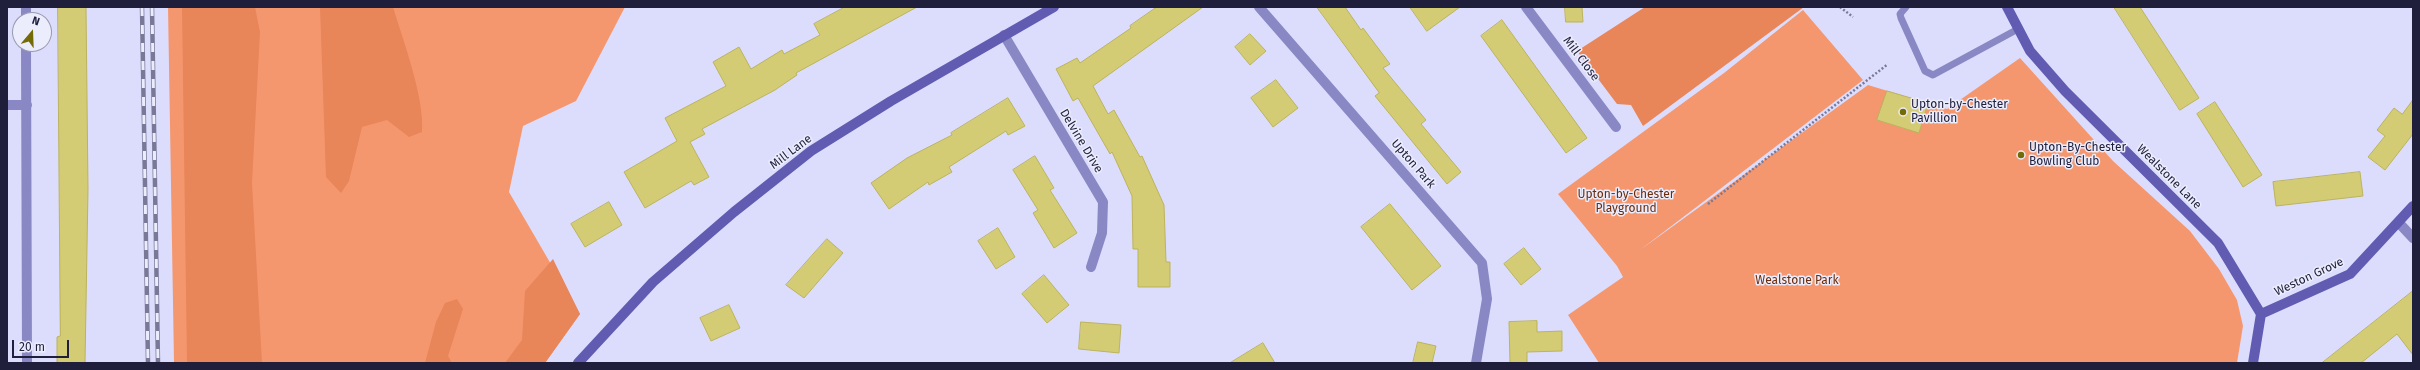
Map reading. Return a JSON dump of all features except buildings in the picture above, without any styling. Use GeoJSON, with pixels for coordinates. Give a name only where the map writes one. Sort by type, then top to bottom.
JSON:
{"type":"FeatureCollection","features":[{"type":"Feature","properties":{"kind":"street","name":"Mill Lane"},"geometry":{"type":"LineString","coordinates":[[578,363],[653,282],[734,212],[811,152],[1004,35],[1054,7]]}},
{"type":"Feature","properties":{"kind":"street","name":"Upton Park"},"geometry":{"type":"LineString","coordinates":[[1258,7],[1482,263],[1487,299],[1476,363]]}},
{"type":"Feature","properties":{"kind":"street","name":"Mill Close"},"geometry":{"type":"LineString","coordinates":[[1526,7],[1616,127]]}},
{"type":"Feature","properties":{"kind":"street","name":"Wealstone Lane"},"geometry":{"type":"LineString","coordinates":[[2007,7],[2030,51],[2065,91],[2218,243],[2261,314]]}},
{"type":"Feature","properties":{"kind":"street","name":"Delvine Drive"},"geometry":{"type":"LineString","coordinates":[[1004,35],[1102,202],[1102,233],[1091,268]]}},
{"type":"Feature","properties":{"kind":"street"},"geometry":{"type":"LineString","coordinates":[[26,52],[27,363]]}},
{"type":"Feature","properties":{"kind":"street"},"geometry":{"type":"LineString","coordinates":[[7,105],[27,105]]}},
{"type":"Feature","properties":{"kind":"street","name":"Weston Grove"},"geometry":{"type":"LineString","coordinates":[[2261,314],[2350,274],[2399,223],[2413,206]]}},
{"type":"Feature","properties":{"kind":"street"},"geometry":{"type":"LineString","coordinates":[[2399,223],[2413,238]]}},
{"type":"Feature","properties":{"kind":"street"},"geometry":{"type":"LineString","coordinates":[[2253,363],[2261,314]]}},
{"type":"Feature","properties":{"kind":"lane"},"geometry":{"type":"LineString","coordinates":[[1906,7],[1900,14],[1901,18],[1925,71],[1933,75],[2018,29]]}},
{"type":"Feature","properties":{"kind":"path"},"geometry":{"type":"LineString","coordinates":[[1840,7],[1853,17]]}},
{"type":"Feature","properties":{"kind":"path"},"geometry":{"type":"LineString","coordinates":[[1708,204],[1888,64]]}},
{"type":"Feature","properties":{"kind":"green space"},"geometry":{"type":"Polygon","coordinates":[[[168,7],[625,7],[576,101],[523,126],[509,192],[580,314],[545,363],[174,363],[168,7]]]}},
{"type":"Feature","properties":{"kind":"green space"},"geometry":{"type":"Polygon","coordinates":[[[1803,10],[1863,80],[1640,250],[1868,85],[1947,109],[2020,58],[2113,161],[2190,231],[2219,269],[2237,300],[2243,326],[2237,363],[1599,363],[1568,315],[1623,277],[1617,266],[1558,194],[1724,73],[1803,10]]]}},
{"type":"Feature","properties":{"kind":"shaded area"},"geometry":{"type":"Polygon","coordinates":[[[182,7],[255,7],[260,32],[252,183],[262,363],[187,363],[182,7]]]}},
{"type":"Feature","properties":{"kind":"shaded area"},"geometry":{"type":"Polygon","coordinates":[[[320,7],[393,7],[417,87],[422,119],[422,132],[409,137],[387,120],[362,127],[349,181],[341,193],[326,177],[320,7]]]}},
{"type":"Feature","properties":{"kind":"shaded area"},"geometry":{"type":"Polygon","coordinates":[[[1645,7],[1804,7],[1643,126],[1631,105],[1617,104],[1577,51],[1645,7]]]}},
{"type":"Feature","properties":{"kind":"shaded area"},"geometry":{"type":"Polygon","coordinates":[[[553,259],[580,314],[545,363],[505,363],[522,340],[525,291],[553,259]]]}},
{"type":"Feature","properties":{"kind":"shaded area"},"geometry":{"type":"Polygon","coordinates":[[[457,299],[463,309],[448,356],[452,363],[425,363],[436,322],[445,303],[457,299]]]}},
{"type":"Feature","properties":{"kind":"railway"},"geometry":{"type":"LineString","coordinates":[[142,7],[148,363]]}},
{"type":"Feature","properties":{"kind":"railway"},"geometry":{"type":"LineString","coordinates":[[152,7],[158,363]]}},
{"type":"Feature","properties":{"kind":"place","name":"Upton-by-Chester Pavillion"},"geometry":{"type":"Point","coordinates":[1903,112]}},
{"type":"Feature","properties":{"kind":"place","name":"Upton-By-Chester Bowling Club"},"geometry":{"type":"Point","coordinates":[2021,155]}},
{"type":"Feature","properties":{"kind":"park label","name":"Upton-by-Chester Playground"},"geometry":{"type":"Point","coordinates":[1626,202]}},
{"type":"Feature","properties":{"kind":"park label","name":"Wealstone Park"},"geometry":{"type":"Point","coordinates":[1797,281]}}]}
